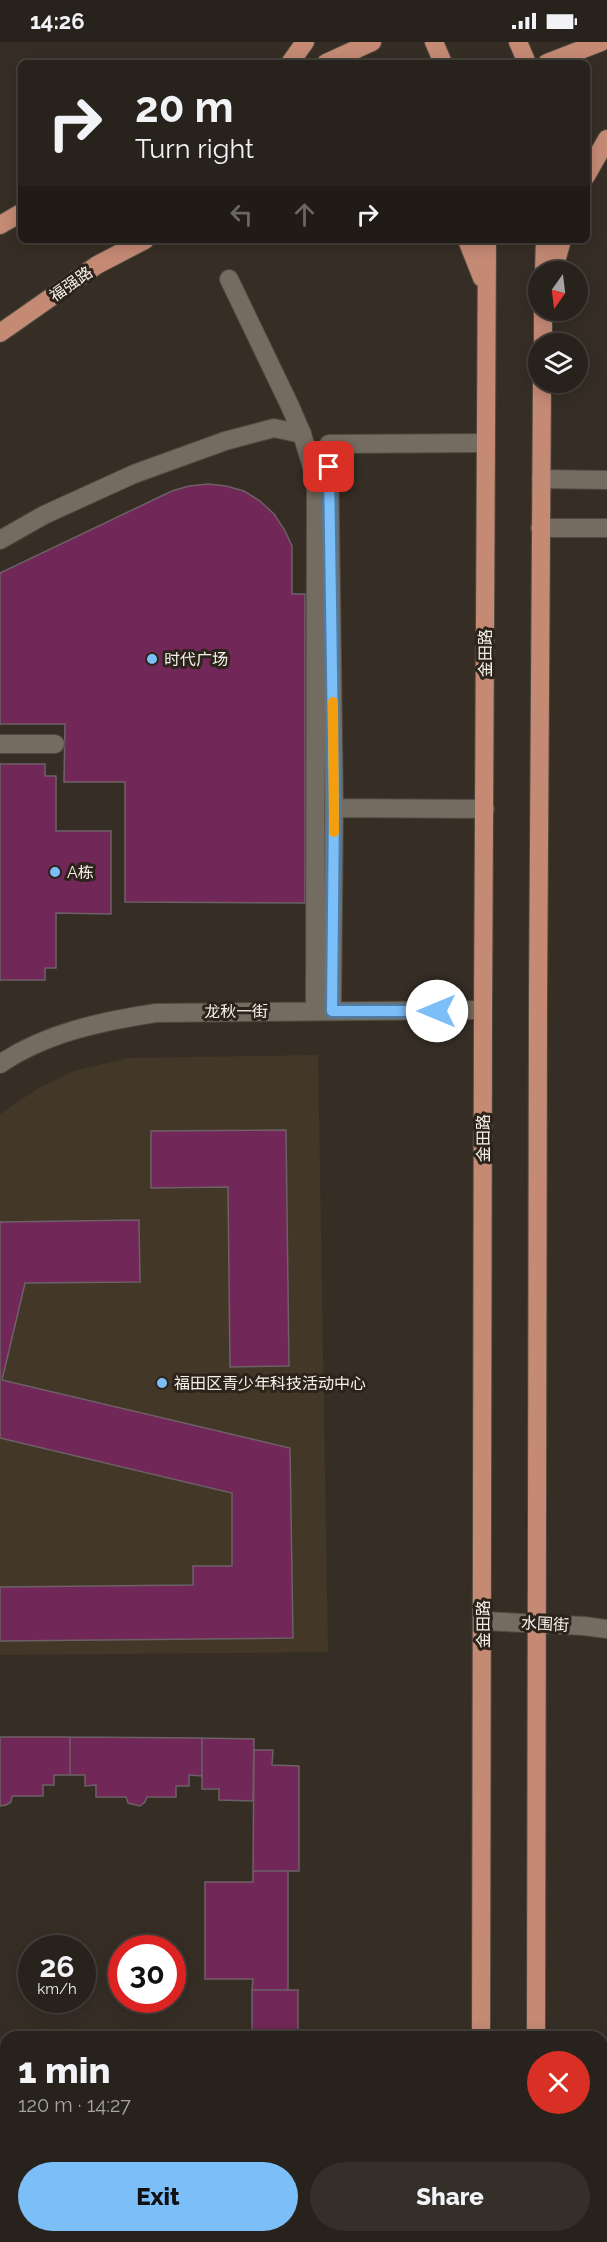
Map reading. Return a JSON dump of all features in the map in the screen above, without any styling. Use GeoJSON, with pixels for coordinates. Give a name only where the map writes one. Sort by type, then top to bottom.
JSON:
{"type":"FeatureCollection","features":[{"type":"Feature","properties":{"kind":"main road"},"geometry":{"type":"LineString","coordinates":[[292,60],[305,42]]}},
{"type":"Feature","properties":{"kind":"main road"},"geometry":{"type":"LineString","coordinates":[[333,60],[372,42]]}},
{"type":"Feature","properties":{"kind":"main road"},"geometry":{"type":"LineString","coordinates":[[434,42],[442,60]]}},
{"type":"Feature","properties":{"kind":"main road"},"geometry":{"type":"LineString","coordinates":[[518,42],[527,60]]}},
{"type":"Feature","properties":{"kind":"main road"},"geometry":{"type":"LineString","coordinates":[[555,60],[601,42]]}},
{"type":"Feature","properties":{"kind":"main road"},"geometry":{"type":"LineString","coordinates":[[590,169],[607,139]]}},
{"type":"Feature","properties":{"kind":"main road"},"geometry":{"type":"LineString","coordinates":[[0,225],[18,215]]}},
{"type":"Feature","properties":{"kind":"main road","name":"福强路"},"geometry":{"type":"LineString","coordinates":[[0,333],[97,266],[139,243]]}},
{"type":"Feature","properties":{"kind":"main road"},"geometry":{"type":"LineString","coordinates":[[468,243],[481,271],[487,306]]}},
{"type":"Feature","properties":{"kind":"main road","name":"金田路"},"geometry":{"type":"LineString","coordinates":[[481,2031],[487,243]]}},
{"type":"Feature","properties":{"kind":"main road"},"geometry":{"type":"LineString","coordinates":[[544,261],[545,243]]}},
{"type":"Feature","properties":{"kind":"main road"},"geometry":{"type":"LineString","coordinates":[[556,261],[561,243]]}},
{"type":"Feature","properties":{"kind":"main road"},"geometry":{"type":"LineString","coordinates":[[536,2031],[542,393]]}},
{"type":"Feature","properties":{"kind":"street"},"geometry":{"type":"LineString","coordinates":[[229,279],[302,434],[316,481],[323,1011]]}},
{"type":"Feature","properties":{"kind":"street"},"geometry":{"type":"LineString","coordinates":[[0,540],[44,515],[134,474],[225,441],[274,428],[302,434]]}},
{"type":"Feature","properties":{"kind":"street"},"geometry":{"type":"LineString","coordinates":[[323,1011],[334,808],[329,444],[486,443]]}},
{"type":"Feature","properties":{"kind":"street"},"geometry":{"type":"LineString","coordinates":[[541,479],[607,480]]}},
{"type":"Feature","properties":{"kind":"street"},"geometry":{"type":"LineString","coordinates":[[540,528],[607,528]]}},
{"type":"Feature","properties":{"kind":"street"},"geometry":{"type":"LineString","coordinates":[[0,744],[55,744]]}},
{"type":"Feature","properties":{"kind":"street"},"geometry":{"type":"LineString","coordinates":[[334,808],[485,809]]}},
{"type":"Feature","properties":{"kind":"street","name":"龙秋一街"},"geometry":{"type":"LineString","coordinates":[[0,1064],[47,1040],[85,1027],[156,1012],[483,1010]]}},
{"type":"Feature","properties":{"kind":"street","name":"水围街"},"geometry":{"type":"LineString","coordinates":[[483,1622],[607,1629]]}},
{"type":"Feature","properties":{"kind":"shaded area","name":"福田区青少年科技活动中心"},"geometry":{"type":"Polygon","coordinates":[[[318,1055],[328,1652],[0,1655],[0,1114],[37,1089],[74,1071],[128,1058],[318,1055]]]}},
{"type":"Feature","properties":{"kind":"building","name":"时代广场"},"geometry":{"type":"Polygon","coordinates":[[[208,484],[244,491],[274,514],[292,546],[292,594],[305,594],[305,903],[125,902],[125,782],[64,782],[65,724],[0,724],[0,573],[172,491],[208,484]]]}},
{"type":"Feature","properties":{"kind":"building","name":"A栋"},"geometry":{"type":"Polygon","coordinates":[[[0,764],[45,764],[45,776],[56,776],[56,831],[111,831],[111,914],[56,913],[56,968],[45,968],[45,980],[0,980],[0,764]]]}},
{"type":"Feature","properties":{"kind":"building"},"geometry":{"type":"Polygon","coordinates":[[[286,1130],[289,1366],[230,1367],[228,1187],[151,1188],[151,1131],[286,1130]]]}},
{"type":"Feature","properties":{"kind":"building"},"geometry":{"type":"Polygon","coordinates":[[[139,1220],[140,1282],[25,1283],[2,1380],[290,1448],[293,1638],[0,1641],[0,1587],[193,1585],[193,1566],[232,1566],[232,1493],[0,1438],[0,1222],[139,1220]]]}},
{"type":"Feature","properties":{"kind":"building"},"geometry":{"type":"Polygon","coordinates":[[[0,1737],[70,1737],[70,1775],[54,1775],[54,1785],[43,1785],[43,1796],[12,1796],[11,1802],[0,1806],[0,1737]]]}},
{"type":"Feature","properties":{"kind":"building"},"geometry":{"type":"Polygon","coordinates":[[[70,1737],[202,1738],[202,1776],[189,1775],[189,1786],[176,1786],[176,1797],[147,1797],[140,1806],[128,1803],[126,1797],[96,1797],[96,1785],[85,1786],[85,1775],[70,1775],[70,1737]]]}},
{"type":"Feature","properties":{"kind":"building"},"geometry":{"type":"Polygon","coordinates":[[[202,1738],[254,1739],[253,1801],[219,1800],[219,1789],[202,1789],[202,1738]]]}},
{"type":"Feature","properties":{"kind":"building"},"geometry":{"type":"Polygon","coordinates":[[[254,1750],[273,1750],[272,1765],[299,1766],[299,1871],[253,1871],[254,1750]]]}},
{"type":"Feature","properties":{"kind":"building"},"geometry":{"type":"Polygon","coordinates":[[[253,1871],[288,1871],[288,1990],[252,1990],[253,1979],[205,1979],[205,1882],[253,1882],[253,1871]]]}},
{"type":"Feature","properties":{"kind":"building"},"geometry":{"type":"Polygon","coordinates":[[[252,1990],[298,1990],[298,2031],[252,2031],[252,1990]]]}},
{"type":"Feature","properties":{"kind":"slow traffic"},"geometry":{"type":"LineString","coordinates":[[333,702],[334,832]]}},
{"type":"Feature","properties":{"kind":"place","name":"时代广场"},"geometry":{"type":"Point","coordinates":[152,659]}},
{"type":"Feature","properties":{"kind":"place","name":"A栋"},"geometry":{"type":"Point","coordinates":[55,872]}},
{"type":"Feature","properties":{"kind":"place","name":"福田区青少年科技活动中心"},"geometry":{"type":"Point","coordinates":[162,1383]}},
{"type":"Feature","properties":{"kind":"route"},"geometry":{"type":"LineString","coordinates":[[329,467],[334,808],[332,1011],[437,1011]]}}]}
